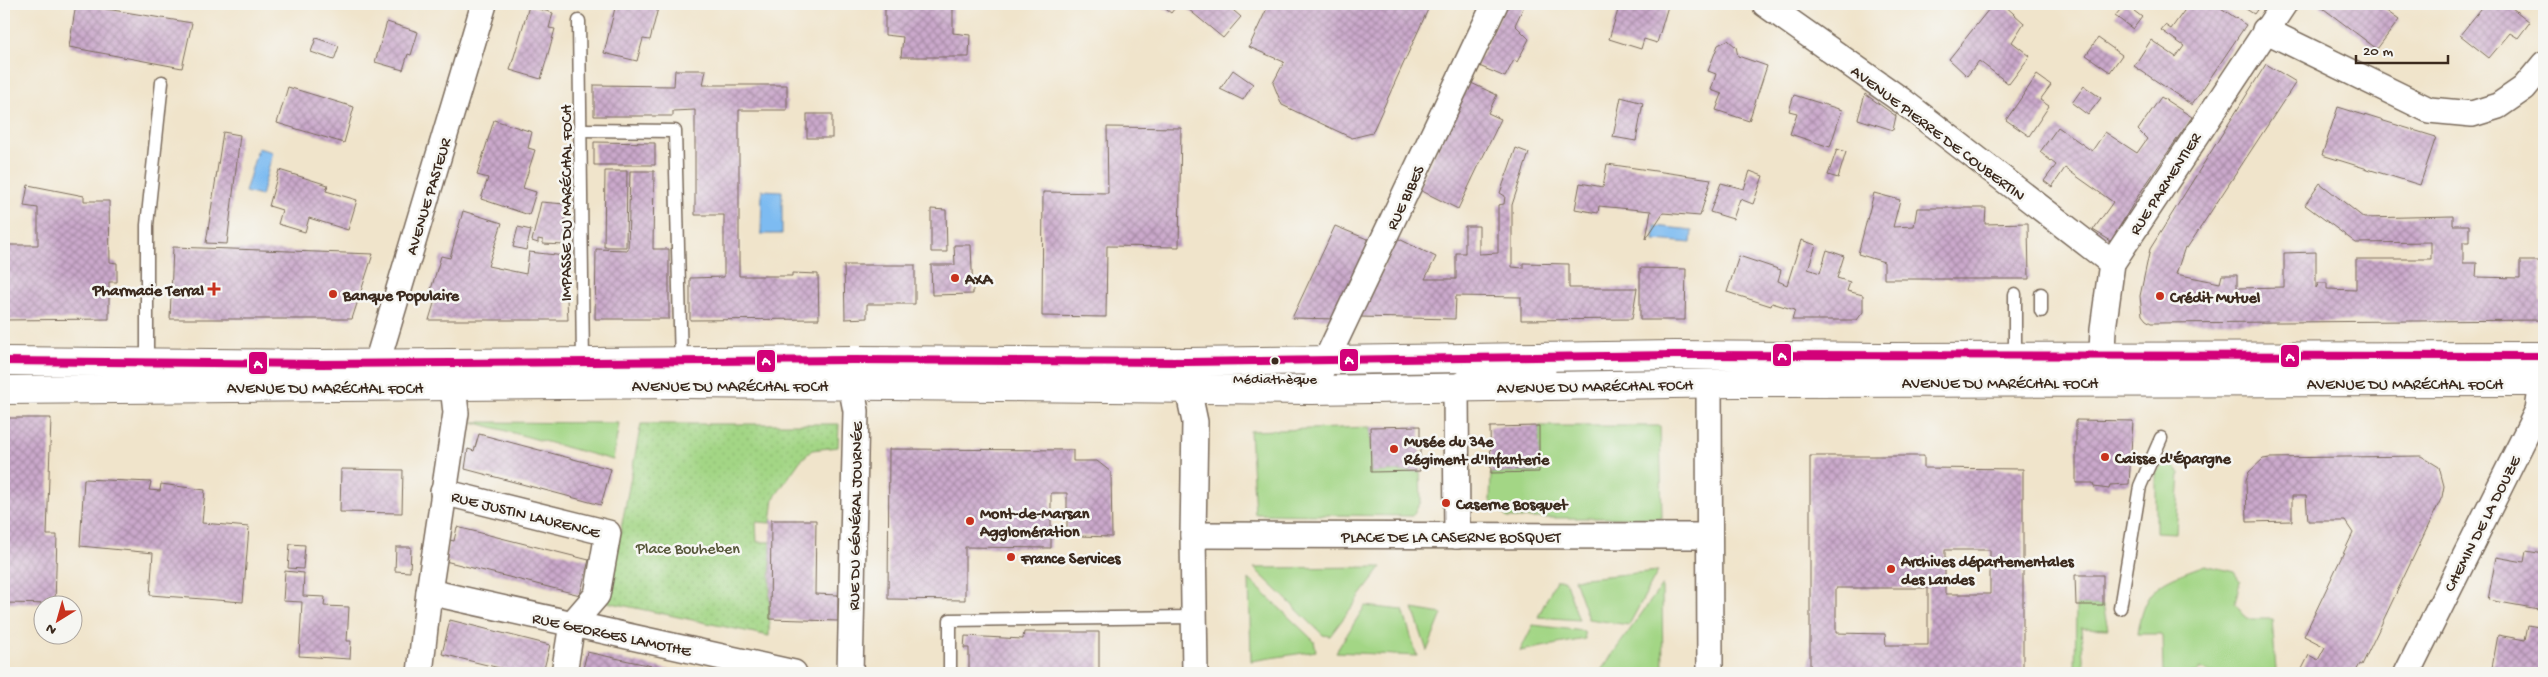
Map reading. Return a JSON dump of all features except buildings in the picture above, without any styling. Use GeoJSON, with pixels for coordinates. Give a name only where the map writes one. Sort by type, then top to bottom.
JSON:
{"type":"FeatureCollection","features":[{"type":"Feature","properties":{"kind":"main road","name":"AVENUE DU MARÉCHAL FOCH"},"geometry":{"type":"LineString","coordinates":[[4,390],[149,376],[852,372],[1187,362],[1416,361],[1675,355],[2015,356],[2101,369],[2544,382]]}},
{"type":"Feature","properties":{"kind":"main road","name":"AVENUE DU MARÉCHAL FOCH"},"geometry":{"type":"LineString","coordinates":[[852,372],[1188,389],[1312,390],[1710,383],[2544,356]]}},
{"type":"Feature","properties":{"kind":"main road","name":"AVENUE DU MARÉCHAL FOCH"},"geometry":{"type":"LineString","coordinates":[[4,361],[149,376]]}},
{"type":"Feature","properties":{"kind":"street","name":"AVENUE PASTEUR"},"geometry":{"type":"LineString","coordinates":[[373,375],[484,4]]}},
{"type":"Feature","properties":{"kind":"street","name":"RUE BIBES"},"geometry":{"type":"LineString","coordinates":[[1312,390],[1495,4]]}},
{"type":"Feature","properties":{"kind":"street","name":"AVENUE PIERRE DE COUBERTIN"},"geometry":{"type":"LineString","coordinates":[[1764,4],[1901,100],[2112,263]]}},
{"type":"Feature","properties":{"kind":"street","name":"RUE PARMENTIER"},"geometry":{"type":"LineString","coordinates":[[2101,369],[2112,263],[2284,4]]}},
{"type":"Feature","properties":{"kind":"street"},"geometry":{"type":"LineString","coordinates":[[2265,30],[2429,110],[2472,114],[2498,106],[2524,88],[2544,64]]}},
{"type":"Feature","properties":{"kind":"street"},"geometry":{"type":"LineString","coordinates":[[1456,388],[1480,372],[1652,368],[1675,355]]}},
{"type":"Feature","properties":{"kind":"street"},"geometry":{"type":"LineString","coordinates":[[1416,361],[1456,388]]}},
{"type":"Feature","properties":{"kind":"street"},"geometry":{"type":"LineString","coordinates":[[1187,362],[1188,389],[1195,422],[1193,535],[1195,673]]}},
{"type":"Feature","properties":{"kind":"street","name":"CHEMIN DE LA DOUZE"},"geometry":{"type":"LineString","coordinates":[[2406,673],[2538,410],[2544,382],[2544,368]]}},
{"type":"Feature","properties":{"kind":"street","name":"RUE DU GÉNÉRAL JOURNÉE"},"geometry":{"type":"LineString","coordinates":[[850,670],[856,412],[852,372]]}},
{"type":"Feature","properties":{"kind":"street"},"geometry":{"type":"LineString","coordinates":[[420,673],[429,592],[456,413],[455,374]]}},
{"type":"Feature","properties":{"kind":"street"},"geometry":{"type":"LineString","coordinates":[[1710,383],[1710,673]]}},
{"type":"Feature","properties":{"kind":"street"},"geometry":{"type":"LineString","coordinates":[[1456,388],[1457,536]]}},
{"type":"Feature","properties":{"kind":"street","name":"RUE JUSTIN LAURENCE"},"geometry":{"type":"LineString","coordinates":[[443,492],[608,533],[597,595],[572,624]]}},
{"type":"Feature","properties":{"kind":"street","name":"PLACE DE LA CASERNE BOSQUET"},"geometry":{"type":"LineString","coordinates":[[1193,535],[1709,536]]}},
{"type":"Feature","properties":{"kind":"street","name":"RUE GEORGES LAMOTHE"},"geometry":{"type":"LineString","coordinates":[[429,592],[794,673]]}},
{"type":"Feature","properties":{"kind":"street"},"geometry":{"type":"LineString","coordinates":[[564,673],[572,624]]}},
{"type":"Feature","properties":{"kind":"lane","name":"IMPASSE DU MARÉCHAL FOCH"},"geometry":{"type":"LineString","coordinates":[[578,21],[582,130],[583,373]]}},
{"type":"Feature","properties":{"kind":"lane"},"geometry":{"type":"LineString","coordinates":[[149,376],[147,225],[162,82]]}},
{"type":"Feature","properties":{"kind":"lane"},"geometry":{"type":"LineString","coordinates":[[582,130],[675,131],[682,373]]}},
{"type":"Feature","properties":{"kind":"lane"},"geometry":{"type":"LineString","coordinates":[[2015,294],[2015,356]]}},
{"type":"Feature","properties":{"kind":"lane"},"geometry":{"type":"LineString","coordinates":[[2041,294],[2041,311]]}},
{"type":"Feature","properties":{"kind":"lane"},"geometry":{"type":"LineString","coordinates":[[2120,608],[2140,486],[2162,438]]}},
{"type":"Feature","properties":{"kind":"lane"},"geometry":{"type":"LineString","coordinates":[[950,673],[950,620],[1195,618]]}},
{"type":"Feature","properties":{"kind":"green space"},"geometry":{"type":"Polygon","coordinates":[[[473,422],[619,423],[613,460],[473,422]]]}},
{"type":"Feature","properties":{"kind":"green space","name":"Place Bouheben"},"geometry":{"type":"Polygon","coordinates":[[[641,424],[839,424],[838,447],[812,450],[800,461],[774,498],[771,523],[756,522],[757,542],[771,542],[769,636],[607,602],[641,424]]]}},
{"type":"Feature","properties":{"kind":"green space"},"geometry":{"type":"Polygon","coordinates":[[[1539,426],[1660,426],[1662,518],[1507,518],[1490,501],[1491,473],[1539,472],[1539,426]]]}},
{"type":"Feature","properties":{"kind":"green space"},"geometry":{"type":"Polygon","coordinates":[[[1370,427],[1371,472],[1420,471],[1421,502],[1412,516],[1255,514],[1250,431],[1370,427]]]}},
{"type":"Feature","properties":{"kind":"green space"},"geometry":{"type":"Polygon","coordinates":[[[2167,460],[2180,473],[2176,533],[2156,532],[2156,473],[2167,460]]]}},
{"type":"Feature","properties":{"kind":"green space"},"geometry":{"type":"Polygon","coordinates":[[[2205,565],[2234,572],[2240,581],[2235,603],[2247,619],[2272,619],[2276,670],[2268,673],[2211,673],[2200,668],[2197,673],[2163,673],[2162,634],[2137,634],[2144,605],[2157,587],[2166,581],[2205,565]]]}},
{"type":"Feature","properties":{"kind":"green space"},"geometry":{"type":"Polygon","coordinates":[[[1382,567],[1330,636],[1323,635],[1254,568],[1382,567]]]}},
{"type":"Feature","properties":{"kind":"green space"},"geometry":{"type":"Polygon","coordinates":[[[1658,571],[1629,625],[1588,619],[1574,579],[1658,571]]]}},
{"type":"Feature","properties":{"kind":"green space"},"geometry":{"type":"Polygon","coordinates":[[[1249,579],[1314,641],[1316,651],[1251,661],[1249,579]]]}},
{"type":"Feature","properties":{"kind":"green space"},"geometry":{"type":"Polygon","coordinates":[[[1556,580],[1565,580],[1579,620],[1538,617],[1556,580]]]}},
{"type":"Feature","properties":{"kind":"green space"},"geometry":{"type":"Polygon","coordinates":[[[1662,585],[1663,673],[1599,673],[1662,585]]]}},
{"type":"Feature","properties":{"kind":"green space"},"geometry":{"type":"Polygon","coordinates":[[[2076,605],[2103,605],[2108,629],[2081,628],[2084,673],[2075,673],[2076,605]]]}},
{"type":"Feature","properties":{"kind":"green space"},"geometry":{"type":"Polygon","coordinates":[[[1365,606],[1403,610],[1417,656],[1336,652],[1365,606]]]}},
{"type":"Feature","properties":{"kind":"green space"},"geometry":{"type":"Polygon","coordinates":[[[1413,609],[1442,614],[1427,651],[1413,609]]]}},
{"type":"Feature","properties":{"kind":"green space"},"geometry":{"type":"Polygon","coordinates":[[[1533,625],[1584,631],[1585,639],[1520,651],[1533,625]]]}},
{"type":"Feature","properties":{"kind":"water"},"geometry":{"type":"Polygon","coordinates":[[[258,148],[273,152],[261,196],[245,192],[258,148]]]}},
{"type":"Feature","properties":{"kind":"water"},"geometry":{"type":"Polygon","coordinates":[[[762,190],[782,191],[782,234],[761,234],[762,190]]]}},
{"type":"Feature","properties":{"kind":"water"},"geometry":{"type":"Polygon","coordinates":[[[1655,226],[1692,230],[1691,243],[1654,240],[1655,226]]]}},
{"type":"Feature","properties":{"kind":"transit line","name":"A"},"geometry":{"type":"LineString","coordinates":[[4,361],[320,364],[853,360],[1187,362],[1675,355],[2544,356]]}},
{"type":"Feature","properties":{"kind":"place","name":"AXA"},"geometry":{"type":"Point","coordinates":[955,278]}},
{"type":"Feature","properties":{"kind":"place","name":"Pharmacie Terral"},"geometry":{"type":"Point","coordinates":[214,289]}},
{"type":"Feature","properties":{"kind":"place","name":"Banque Populaire"},"geometry":{"type":"Point","coordinates":[333,294]}},
{"type":"Feature","properties":{"kind":"place","name":"Crédit Mutuel"},"geometry":{"type":"Point","coordinates":[2160,296]}},
{"type":"Feature","properties":{"kind":"place","name":"Médiathèque"},"geometry":{"type":"Point","coordinates":[1275,361]}},
{"type":"Feature","properties":{"kind":"place","name":"Musée du 34e Régiment d'Infanterie"},"geometry":{"type":"Point","coordinates":[1394,449]}},
{"type":"Feature","properties":{"kind":"place","name":"Caisse d'Épargne"},"geometry":{"type":"Point","coordinates":[2105,457]}},
{"type":"Feature","properties":{"kind":"place","name":"Caserne Bosquet"},"geometry":{"type":"Point","coordinates":[1446,503]}},
{"type":"Feature","properties":{"kind":"place","name":"Mont-de-Marsan Agglomération"},"geometry":{"type":"Point","coordinates":[970,521]}},
{"type":"Feature","properties":{"kind":"place","name":"France Services"},"geometry":{"type":"Point","coordinates":[1011,557]}},
{"type":"Feature","properties":{"kind":"place","name":"Archives départementales des Landes"},"geometry":{"type":"Point","coordinates":[1891,569]}}]}
